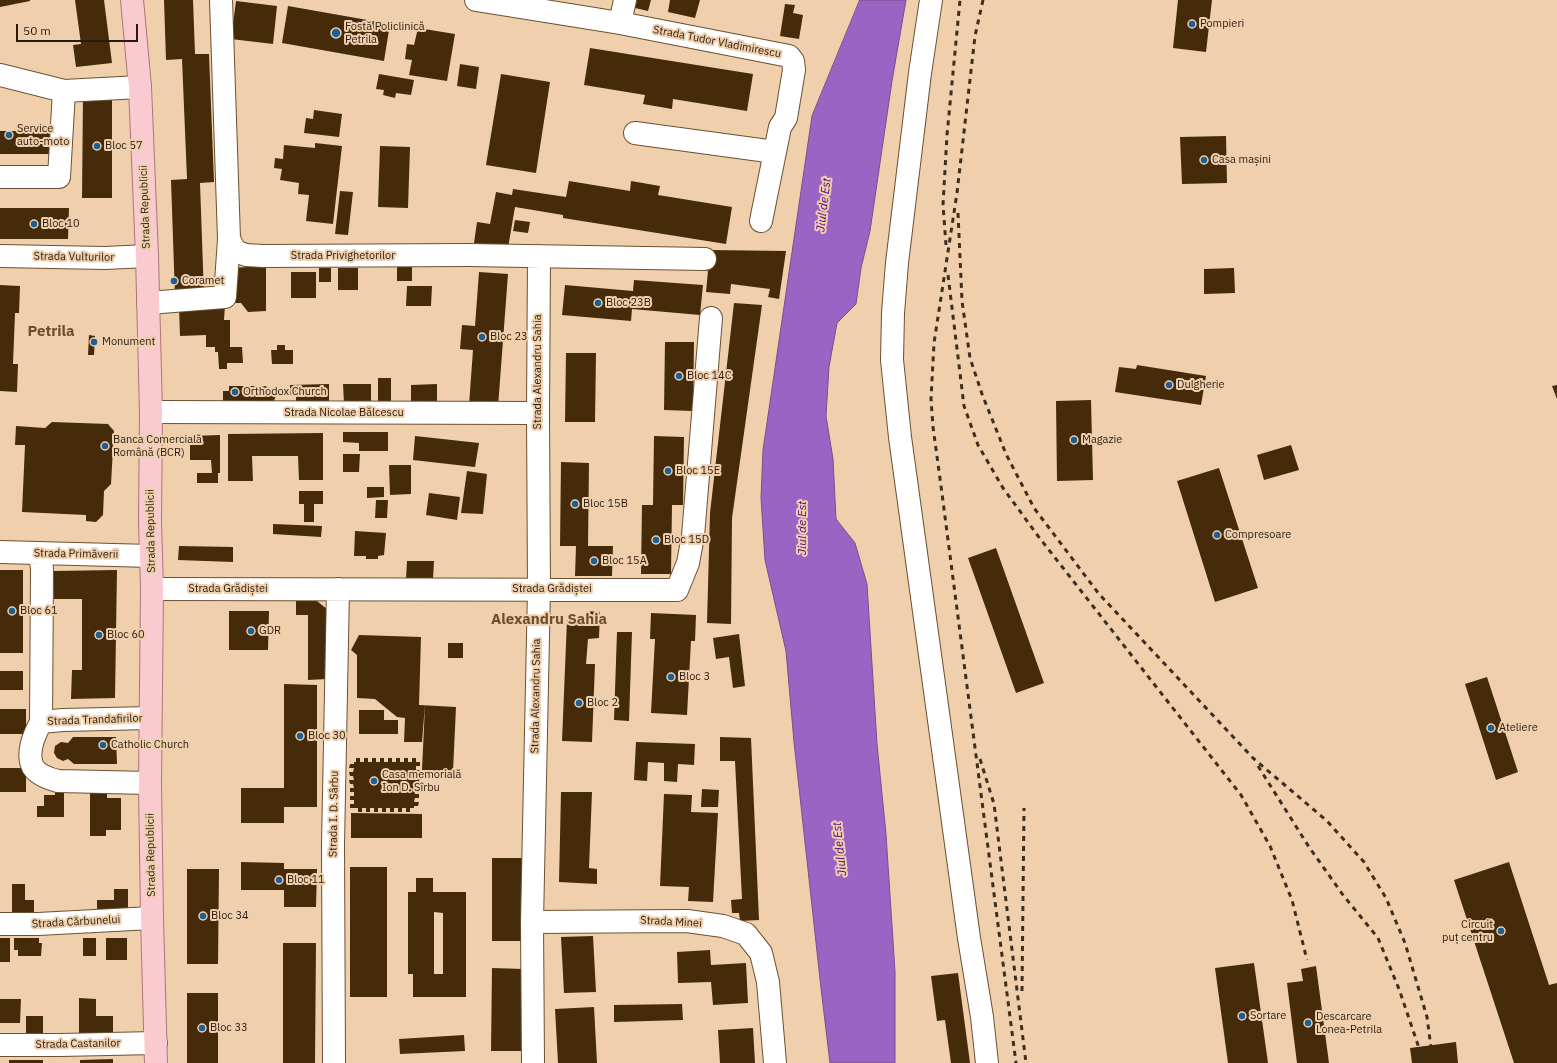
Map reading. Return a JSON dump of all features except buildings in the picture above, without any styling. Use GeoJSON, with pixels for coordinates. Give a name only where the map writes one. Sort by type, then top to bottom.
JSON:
{"type":"FeatureCollection","features":[{"type":"Feature","properties":{"kind":"main road","name":"Strada Republicii"},"geometry":{"type":"LineString","coordinates":[[132,0],[140,87],[147,256],[151,412],[152,589],[150,783],[156,1053]]}},
{"type":"Feature","properties":{"kind":"street"},"geometry":{"type":"LineString","coordinates":[[148,303],[225,297],[229,239],[222,0]]}},
{"type":"Feature","properties":{"kind":"street","name":"Strada Tudor Vladimirescu"},"geometry":{"type":"LineString","coordinates":[[476,0],[620,23],[788,56],[793,61],[794,70],[786,118],[780,127],[761,221]]}},
{"type":"Feature","properties":{"kind":"street"},"geometry":{"type":"LineString","coordinates":[[620,23],[625,0]]}},
{"type":"Feature","properties":{"kind":"street"},"geometry":{"type":"LineString","coordinates":[[931,0],[920,73],[897,262],[893,313],[892,360],[905,477],[968,930],[982,1017],[987,1063]]}},
{"type":"Feature","properties":{"kind":"street"},"geometry":{"type":"LineString","coordinates":[[0,75],[64,91],[140,87]]}},
{"type":"Feature","properties":{"kind":"street"},"geometry":{"type":"LineString","coordinates":[[0,177],[59,177],[64,91]]}},
{"type":"Feature","properties":{"kind":"street"},"geometry":{"type":"LineString","coordinates":[[635,133],[775,152]]}},
{"type":"Feature","properties":{"kind":"street","name":"Strada Privighetorilor"},"geometry":{"type":"LineString","coordinates":[[229,239],[235,251],[263,256],[539,256],[705,259]]}},
{"type":"Feature","properties":{"kind":"street","name":"Strada Vulturilor"},"geometry":{"type":"LineString","coordinates":[[0,256],[105,258],[147,256]]}},
{"type":"Feature","properties":{"kind":"street","name":"Strada Alexandru Sahia"},"geometry":{"type":"LineString","coordinates":[[533,1063],[532,922],[539,589],[539,256]]}},
{"type":"Feature","properties":{"kind":"street","name":"Strada Grădiștei"},"geometry":{"type":"LineString","coordinates":[[152,589],[677,590],[688,563],[693,536],[711,318]]}},
{"type":"Feature","properties":{"kind":"street","name":"Strada Nicolae Bălcescu"},"geometry":{"type":"LineString","coordinates":[[151,412],[538,413]]}},
{"type":"Feature","properties":{"kind":"street","name":"Strada Primăverii"},"geometry":{"type":"LineString","coordinates":[[0,552],[151,556]]}},
{"type":"Feature","properties":{"kind":"street"},"geometry":{"type":"LineString","coordinates":[[40,554],[42,569],[41,722]]}},
{"type":"Feature","properties":{"kind":"street","name":"Strada I. D. Sârbu"},"geometry":{"type":"LineString","coordinates":[[334,1063],[333,845],[338,589]]}},
{"type":"Feature","properties":{"kind":"street","name":"Strada Trandafirilor"},"geometry":{"type":"LineString","coordinates":[[150,718],[41,722],[32,740],[30,757],[34,768],[44,776],[58,781],[150,783]]}},
{"type":"Feature","properties":{"kind":"street","name":"Strada Cărbunelui"},"geometry":{"type":"LineString","coordinates":[[0,924],[38,924],[152,918]]}},
{"type":"Feature","properties":{"kind":"street","name":"Strada Minei"},"geometry":{"type":"LineString","coordinates":[[532,922],[687,921],[723,926],[746,934],[761,953],[768,982],[775,1063]]}},
{"type":"Feature","properties":{"kind":"street","name":"Strada Castanilor"},"geometry":{"type":"LineString","coordinates":[[0,1045],[60,1045],[156,1053]]}},
{"type":"Feature","properties":{"kind":"water","name":"Jiul de Est"},"geometry":{"type":"Polygon","coordinates":[[[860,0],[906,0],[892,81],[870,231],[861,268],[856,304],[837,323],[829,367],[826,416],[833,459],[836,519],[855,543],[867,584],[877,744],[886,834],[895,972],[895,1063],[830,1063],[794,742],[786,651],[765,560],[761,498],[763,450],[812,116],[860,0]]]}},
{"type":"Feature","properties":{"kind":"railway"},"geometry":{"type":"LineString","coordinates":[[946,245],[943,205],[947,135],[960,0]]}},
{"type":"Feature","properties":{"kind":"railway"},"geometry":{"type":"LineString","coordinates":[[983,0],[975,36],[957,193],[934,343],[931,399],[933,427],[1016,1063]]}},
{"type":"Feature","properties":{"kind":"railway"},"geometry":{"type":"LineString","coordinates":[[958,213],[962,301],[970,358],[982,394],[1006,454],[1034,508],[1099,594],[1253,758],[1327,821],[1364,862],[1386,898],[1405,943],[1427,1017],[1433,1063]]}},
{"type":"Feature","properties":{"kind":"railway"},"geometry":{"type":"LineString","coordinates":[[948,275],[964,406],[978,445],[1003,488],[1038,536],[1241,795],[1270,846],[1292,900],[1307,960]]}},
{"type":"Feature","properties":{"kind":"railway"},"geometry":{"type":"LineString","coordinates":[[980,759],[994,804],[1026,1063]]}},
{"type":"Feature","properties":{"kind":"railway"},"geometry":{"type":"LineString","coordinates":[[1258,766],[1309,847],[1343,895],[1378,938],[1399,989],[1418,1045],[1420,1063]]}},
{"type":"Feature","properties":{"kind":"railway"},"geometry":{"type":"LineString","coordinates":[[1022,991],[1024,808]]}},
{"type":"Feature","properties":{"kind":"place","name":"Pompieri"},"geometry":{"type":"Point","coordinates":[1192,24]}},
{"type":"Feature","properties":{"kind":"place","name":"Fostă Policlinică Petrila"},"geometry":{"type":"Point","coordinates":[336,33]}},
{"type":"Feature","properties":{"kind":"place","name":"Service auto-moto"},"geometry":{"type":"Point","coordinates":[9,135]}},
{"type":"Feature","properties":{"kind":"place","name":"Bloc 57"},"geometry":{"type":"Point","coordinates":[97,146]}},
{"type":"Feature","properties":{"kind":"place","name":"Casa mașini"},"geometry":{"type":"Point","coordinates":[1204,160]}},
{"type":"Feature","properties":{"kind":"place","name":"Bloc 10"},"geometry":{"type":"Point","coordinates":[34,224]}},
{"type":"Feature","properties":{"kind":"place","name":"Coramet"},"geometry":{"type":"Point","coordinates":[174,281]}},
{"type":"Feature","properties":{"kind":"place","name":"Bloc 23B"},"geometry":{"type":"Point","coordinates":[598,303]}},
{"type":"Feature","properties":{"kind":"place","name":"Bloc 23"},"geometry":{"type":"Point","coordinates":[482,337]}},
{"type":"Feature","properties":{"kind":"place","name":"Monument"},"geometry":{"type":"Point","coordinates":[94,342]}},
{"type":"Feature","properties":{"kind":"place","name":"Bloc 14C"},"geometry":{"type":"Point","coordinates":[679,376]}},
{"type":"Feature","properties":{"kind":"place","name":"Dulgherie"},"geometry":{"type":"Point","coordinates":[1169,385]}},
{"type":"Feature","properties":{"kind":"place","name":"Orthodox Church"},"geometry":{"type":"Point","coordinates":[235,392]}},
{"type":"Feature","properties":{"kind":"place","name":"Magazie"},"geometry":{"type":"Point","coordinates":[1074,440]}},
{"type":"Feature","properties":{"kind":"place","name":"Banca Comercială Română (BCR)"},"geometry":{"type":"Point","coordinates":[105,446]}},
{"type":"Feature","properties":{"kind":"place","name":"Bloc 15E"},"geometry":{"type":"Point","coordinates":[668,471]}},
{"type":"Feature","properties":{"kind":"place","name":"Bloc 15B"},"geometry":{"type":"Point","coordinates":[575,504]}},
{"type":"Feature","properties":{"kind":"place","name":"Compresoare"},"geometry":{"type":"Point","coordinates":[1217,535]}},
{"type":"Feature","properties":{"kind":"place","name":"Bloc 15D"},"geometry":{"type":"Point","coordinates":[656,540]}},
{"type":"Feature","properties":{"kind":"place","name":"Bloc 15A"},"geometry":{"type":"Point","coordinates":[594,561]}},
{"type":"Feature","properties":{"kind":"place","name":"Bloc 61"},"geometry":{"type":"Point","coordinates":[12,611]}},
{"type":"Feature","properties":{"kind":"place","name":"GDR"},"geometry":{"type":"Point","coordinates":[251,631]}},
{"type":"Feature","properties":{"kind":"place","name":"Bloc 60"},"geometry":{"type":"Point","coordinates":[99,635]}},
{"type":"Feature","properties":{"kind":"place","name":"Bloc 3"},"geometry":{"type":"Point","coordinates":[671,677]}},
{"type":"Feature","properties":{"kind":"place","name":"Bloc 2"},"geometry":{"type":"Point","coordinates":[579,703]}},
{"type":"Feature","properties":{"kind":"place","name":"Ateliere"},"geometry":{"type":"Point","coordinates":[1491,728]}},
{"type":"Feature","properties":{"kind":"place","name":"Bloc 30"},"geometry":{"type":"Point","coordinates":[300,736]}},
{"type":"Feature","properties":{"kind":"place","name":"Catholic Church"},"geometry":{"type":"Point","coordinates":[103,745]}},
{"type":"Feature","properties":{"kind":"place","name":"Casa memorială Ion D. Sîrbu"},"geometry":{"type":"Point","coordinates":[374,781]}},
{"type":"Feature","properties":{"kind":"place","name":"Bloc 11"},"geometry":{"type":"Point","coordinates":[279,880]}},
{"type":"Feature","properties":{"kind":"place","name":"Bloc 34"},"geometry":{"type":"Point","coordinates":[203,916]}},
{"type":"Feature","properties":{"kind":"place","name":"Circuit puț centru"},"geometry":{"type":"Point","coordinates":[1501,931]}},
{"type":"Feature","properties":{"kind":"place","name":"Sortare"},"geometry":{"type":"Point","coordinates":[1242,1016]}},
{"type":"Feature","properties":{"kind":"place","name":"Descarcare Lonea-Petrila"},"geometry":{"type":"Point","coordinates":[1308,1023]}},
{"type":"Feature","properties":{"kind":"place","name":"Bloc 33"},"geometry":{"type":"Point","coordinates":[202,1028]}},
{"type":"Feature","properties":{"kind":"district","name":"Petrila"},"geometry":{"type":"Point","coordinates":[51,332]}},
{"type":"Feature","properties":{"kind":"district","name":"Alexandru Sahia"},"geometry":{"type":"Point","coordinates":[549,620]}}]}
